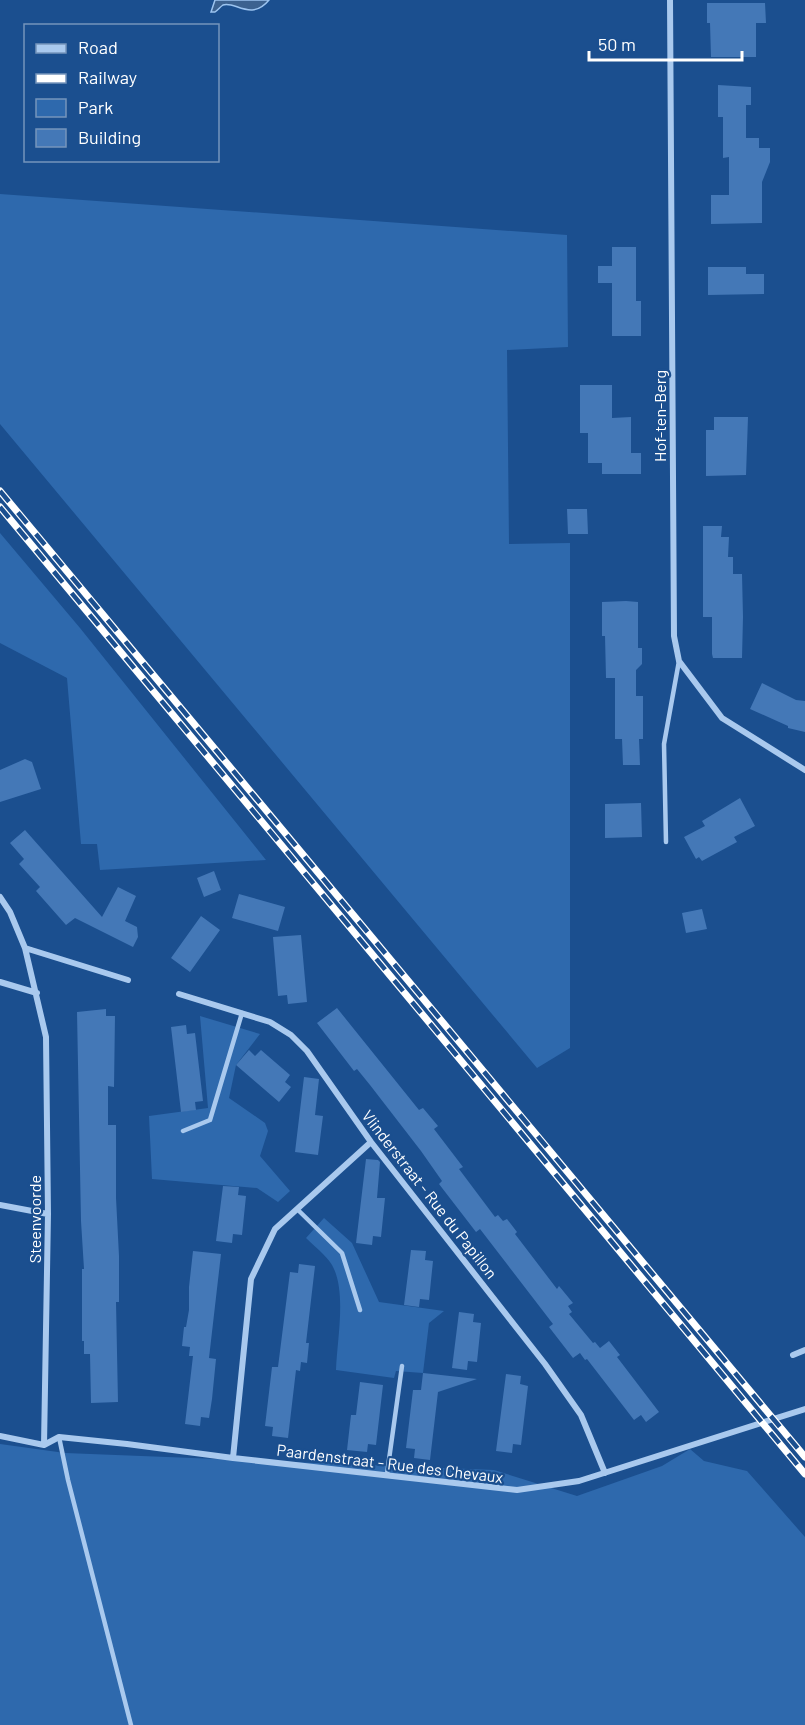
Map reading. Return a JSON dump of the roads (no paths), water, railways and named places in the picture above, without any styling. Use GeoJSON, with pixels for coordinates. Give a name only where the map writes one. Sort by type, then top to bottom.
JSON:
{"type":"FeatureCollection","features":[{"type":"Feature","properties":{"kind":"street","name":"Hof-ten-Berg"},"geometry":{"type":"LineString","coordinates":[[670,0],[674,636],[679,661],[722,718],[805,770]]}},
{"type":"Feature","properties":{"kind":"street","name":"Steenvoorde"},"geometry":{"type":"LineString","coordinates":[[0,897],[10,912],[25,948],[46,1037],[48,1214],[44,1445]]}},
{"type":"Feature","properties":{"kind":"street"},"geometry":{"type":"LineString","coordinates":[[25,948],[128,980]]}},
{"type":"Feature","properties":{"kind":"street"},"geometry":{"type":"LineString","coordinates":[[0,982],[37,993]]}},
{"type":"Feature","properties":{"kind":"street","name":"Vlinderstraat - Rue du Papillon"},"geometry":{"type":"LineString","coordinates":[[179,994],[270,1022],[291,1035],[307,1051],[371,1142],[545,1364],[581,1415],[605,1473]]}},
{"type":"Feature","properties":{"kind":"street"},"geometry":{"type":"LineString","coordinates":[[233,1458],[251,1279],[275,1229],[371,1142]]}},
{"type":"Feature","properties":{"kind":"street"},"geometry":{"type":"LineString","coordinates":[[0,1205],[48,1214]]}},
{"type":"Feature","properties":{"kind":"street"},"geometry":{"type":"LineString","coordinates":[[794,1355],[805,1350]]}},
{"type":"Feature","properties":{"kind":"street","name":"Paardenstraat - Rue des Chevaux"},"geometry":{"type":"LineString","coordinates":[[59,1437],[517,1490],[579,1480],[605,1473],[805,1409]]}},
{"type":"Feature","properties":{"kind":"street"},"geometry":{"type":"LineString","coordinates":[[0,1436],[44,1445],[59,1437]]}},
{"type":"Feature","properties":{"kind":"lane"},"geometry":{"type":"LineString","coordinates":[[666,842],[664,744],[679,661]]}},
{"type":"Feature","properties":{"kind":"lane"},"geometry":{"type":"LineString","coordinates":[[183,1131],[210,1120],[242,1013]]}},
{"type":"Feature","properties":{"kind":"lane"},"geometry":{"type":"LineString","coordinates":[[297,1209],[342,1253],[360,1310]]}},
{"type":"Feature","properties":{"kind":"lane"},"geometry":{"type":"LineString","coordinates":[[387,1474],[402,1366]]}},
{"type":"Feature","properties":{"kind":"lane"},"geometry":{"type":"LineString","coordinates":[[59,1437],[131,1725]]}},
{"type":"Feature","properties":{"kind":"railway"},"geometry":{"type":"LineString","coordinates":[[0,491],[805,1457]]}},
{"type":"Feature","properties":{"kind":"railway"},"geometry":{"type":"LineString","coordinates":[[0,507],[805,1474]]}}]}
